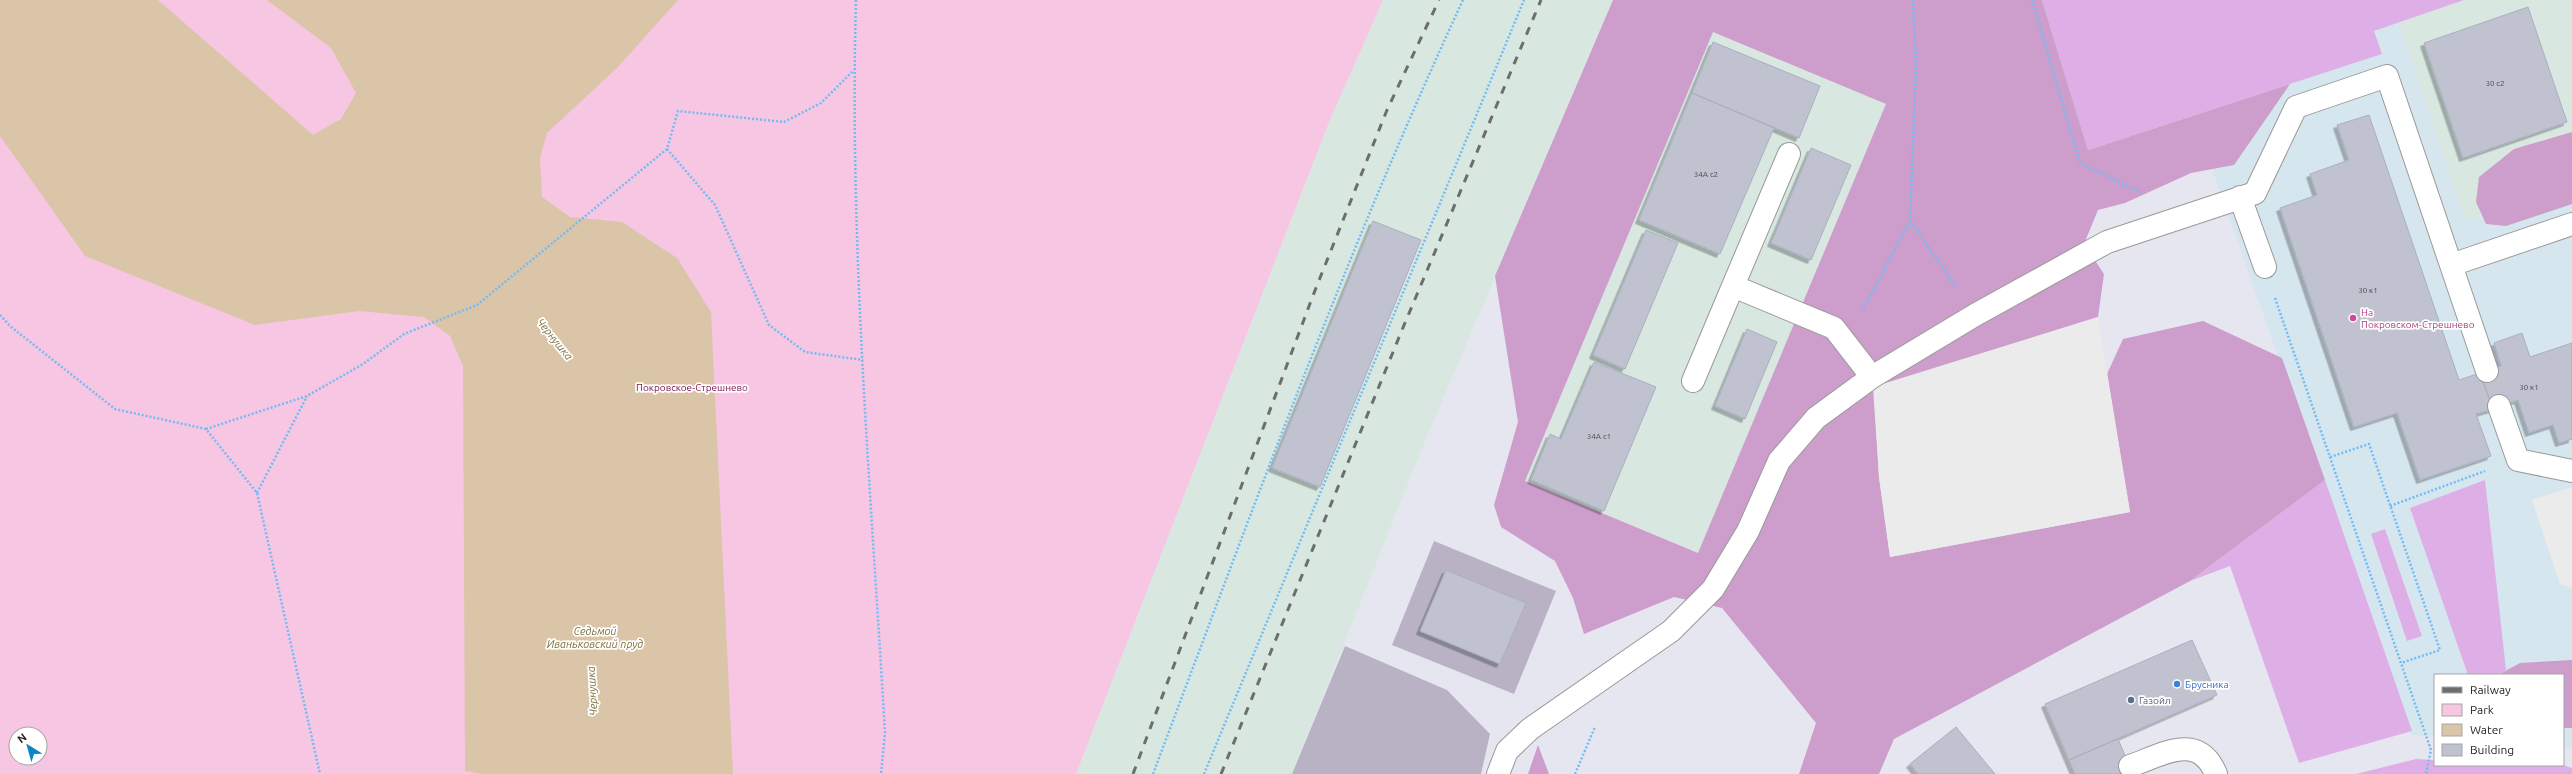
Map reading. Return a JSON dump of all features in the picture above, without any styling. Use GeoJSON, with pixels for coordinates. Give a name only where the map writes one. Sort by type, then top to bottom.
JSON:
{"type":"FeatureCollection","features":[{"type":"Feature","properties":{"kind":"lane"},"geometry":{"type":"LineString","coordinates":[[1498,774],[1507,751],[1530,729],[1671,631],[1713,589],[1748,531],[1779,461],[1816,418],[1872,377],[1975,315],[2107,242],[2255,193],[2296,107],[2387,76],[2487,371]]}},
{"type":"Feature","properties":{"kind":"lane"},"geometry":{"type":"LineString","coordinates":[[1693,381],[1789,154]]}},
{"type":"Feature","properties":{"kind":"lane"},"geometry":{"type":"LineString","coordinates":[[2240,197],[2265,267]]}},
{"type":"Feature","properties":{"kind":"lane"},"geometry":{"type":"LineString","coordinates":[[2451,265],[2572,224]]}},
{"type":"Feature","properties":{"kind":"lane"},"geometry":{"type":"LineString","coordinates":[[1733,286],[1834,328],[1872,377]]}},
{"type":"Feature","properties":{"kind":"lane"},"geometry":{"type":"LineString","coordinates":[[2499,406],[2518,460],[2572,470]]}},
{"type":"Feature","properties":{"kind":"lane"},"geometry":{"type":"LineString","coordinates":[[2130,766],[2182,748],[2200,752],[2212,763],[2216,774]]}},
{"type":"Feature","properties":{"kind":"path"},"geometry":{"type":"LineString","coordinates":[[856,0],[854,70],[855,162],[863,360],[885,734],[881,774]]}},
{"type":"Feature","properties":{"kind":"path"},"geometry":{"type":"LineString","coordinates":[[1153,774],[1281,433],[1408,119],[1463,0]]}},
{"type":"Feature","properties":{"kind":"path"},"geometry":{"type":"LineString","coordinates":[[1204,774],[1524,0]]}},
{"type":"Feature","properties":{"kind":"path"},"geometry":{"type":"LineString","coordinates":[[1846,343],[1910,220],[1916,65],[1913,0]]}},
{"type":"Feature","properties":{"kind":"path"},"geometry":{"type":"LineString","coordinates":[[2032,0],[2080,163],[2147,196]]}},
{"type":"Feature","properties":{"kind":"path"},"geometry":{"type":"LineString","coordinates":[[0,315],[10,326],[115,409],[206,429],[307,396],[364,364],[404,334],[477,305],[667,149],[678,111],[784,122],[821,103],[854,70]]}},
{"type":"Feature","properties":{"kind":"path"},"geometry":{"type":"LineString","coordinates":[[667,149],[715,205],[769,325],[805,352],[863,360]]}},
{"type":"Feature","properties":{"kind":"path"},"geometry":{"type":"LineString","coordinates":[[1910,220],[1975,315]]}},
{"type":"Feature","properties":{"kind":"path"},"geometry":{"type":"LineString","coordinates":[[2265,267],[2431,750],[2426,774]]}},
{"type":"Feature","properties":{"kind":"path"},"geometry":{"type":"LineString","coordinates":[[257,493],[307,396]]}},
{"type":"Feature","properties":{"kind":"path"},"geometry":{"type":"LineString","coordinates":[[206,429],[257,493],[320,774]]}},
{"type":"Feature","properties":{"kind":"path"},"geometry":{"type":"LineString","coordinates":[[2330,457],[2369,444],[2440,650],[2402,663]]}},
{"type":"Feature","properties":{"kind":"path"},"geometry":{"type":"LineString","coordinates":[[2390,506],[2518,460]]}},
{"type":"Feature","properties":{"kind":"shaded area"},"geometry":{"type":"Polygon","coordinates":[[[1383,0],[1613,0],[1423,446],[1292,774],[1076,774],[1329,122],[1383,0]]]}},
{"type":"Feature","properties":{"kind":"shaded area"},"geometry":{"type":"Polygon","coordinates":[[[1613,0],[2042,0],[2088,150],[2290,84],[2234,165],[2191,173],[2125,203],[2098,210],[2084,244],[2104,274],[2098,317],[1874,387],[1879,477],[1890,557],[2130,512],[2107,374],[2123,339],[2203,321],[2282,358],[2325,480],[2190,581],[1894,739],[1879,774],[1799,774],[1816,723],[1722,608],[1674,597],[1584,634],[1573,598],[1555,561],[1501,527],[1494,505],[1518,422],[1495,276],[1613,0]],[[1713,32],[1525,481],[1698,553],[1886,104],[1713,32]]]}},
{"type":"Feature","properties":{"kind":"shaded area"},"geometry":{"type":"Polygon","coordinates":[[[2042,0],[2464,0],[2374,31],[2382,54],[2088,150],[2042,0]]]}},
{"type":"Feature","properties":{"kind":"shaded area"},"geometry":{"type":"Polygon","coordinates":[[[2464,0],[2572,0],[2572,183],[2465,220],[2399,22],[2464,0]]]}},
{"type":"Feature","properties":{"kind":"shaded area"},"geometry":{"type":"Polygon","coordinates":[[[2399,22],[2465,220],[2572,183],[2572,749],[2564,748],[2564,674],[2434,674],[2434,737],[2411,735],[2193,115],[2381,54],[2373,31],[2399,22]]]}},
{"type":"Feature","properties":{"kind":"shaded area"},"geometry":{"type":"Polygon","coordinates":[[[1713,32],[1886,104],[1698,553],[1525,481],[1713,32]]]}},
{"type":"Feature","properties":{"kind":"shaded area"},"geometry":{"type":"Polygon","coordinates":[[[2572,132],[2572,204],[2506,226],[2486,224],[2476,202],[2479,177],[2514,149],[2572,132]]]}},
{"type":"Feature","properties":{"kind":"shaded area"},"geometry":{"type":"Polygon","coordinates":[[[2098,317],[2130,512],[1890,557],[1879,477],[1873,387],[2098,317]]]}},
{"type":"Feature","properties":{"kind":"shaded area"},"geometry":{"type":"Polygon","coordinates":[[[2325,480],[2412,731],[2299,763],[2230,566],[2190,581],[2325,480]]]}},
{"type":"Feature","properties":{"kind":"shaded area"},"geometry":{"type":"Polygon","coordinates":[[[2485,480],[2506,670],[2500,674],[2468,674],[2410,508],[2485,480]]]}},
{"type":"Feature","properties":{"kind":"shaded area"},"geometry":{"type":"Polygon","coordinates":[[[2572,487],[2572,588],[2560,584],[2532,500],[2572,487]]]}},
{"type":"Feature","properties":{"kind":"shaded area"},"geometry":{"type":"Polygon","coordinates":[[[2385,529],[2422,636],[2407,641],[2371,534],[2385,529]]]}},
{"type":"Feature","properties":{"kind":"shaded area"},"geometry":{"type":"Polygon","coordinates":[[[1434,541],[1556,591],[1514,694],[1392,645],[1434,541]]]}},
{"type":"Feature","properties":{"kind":"shaded area"},"geometry":{"type":"Polygon","coordinates":[[[1345,646],[1447,690],[1490,734],[1481,774],[1292,774],[1345,646]]]}},
{"type":"Feature","properties":{"kind":"shaded area"},"geometry":{"type":"Polygon","coordinates":[[[2572,660],[2572,728],[2564,728],[2564,674],[2500,674],[2520,663],[2572,660]]]}},
{"type":"Feature","properties":{"kind":"shaded area"},"geometry":{"type":"Polygon","coordinates":[[[1538,745],[1549,774],[1528,774],[1538,745]]]}},
{"type":"Feature","properties":{"kind":"shaded area"},"geometry":{"type":"Polygon","coordinates":[[[2416,759],[2434,760],[2434,766],[2564,765],[2572,768],[2572,774],[2356,774],[2416,759]]]}},
{"type":"Feature","properties":{"kind":"green space","name":"Покровское-Стрешнево"},"geometry":{"type":"Polygon","coordinates":[[[0,0],[1383,0],[1329,122],[1076,774],[0,774],[0,0]]]}},
{"type":"Feature","properties":{"kind":"water","name":"Седьмой Иваньковский пруд"},"geometry":{"type":"Polygon","coordinates":[[[0,0],[158,0],[313,135],[341,119],[356,93],[331,48],[267,0],[678,0],[617,68],[547,133],[540,158],[542,197],[570,217],[622,222],[677,258],[711,312],[733,774],[483,774],[465,771],[463,366],[450,336],[424,317],[359,311],[255,325],[85,256],[0,136],[0,0]]]}},
{"type":"Feature","properties":{"kind":"building"},"geometry":{"type":"Polygon","coordinates":[[[2528,7],[2567,122],[2463,158],[2424,43],[2528,7]]]}},
{"type":"Feature","properties":{"kind":"building"},"geometry":{"type":"Polygon","coordinates":[[[1713,42],[1820,86],[1799,138],[1692,93],[1713,42]]]}},
{"type":"Feature","properties":{"kind":"building"},"geometry":{"type":"Polygon","coordinates":[[[1692,93],[1774,128],[1720,254],[1639,220],[1692,93]]]}},
{"type":"Feature","properties":{"kind":"building"},"geometry":{"type":"Polygon","coordinates":[[[2369,115],[2459,380],[2480,373],[2493,409],[2476,414],[2491,456],[2420,480],[2397,413],[2354,427],[2280,208],[2317,195],[2310,174],[2349,160],[2337,125],[2369,115]]]}},
{"type":"Feature","properties":{"kind":"building"},"geometry":{"type":"Polygon","coordinates":[[[1811,148],[1851,165],[1811,260],[1771,243],[1811,148]]]}},
{"type":"Feature","properties":{"kind":"building"},"geometry":{"type":"Polygon","coordinates":[[[1373,221],[1421,240],[1320,487],[1272,468],[1373,221]]]}},
{"type":"Feature","properties":{"kind":"building"},"geometry":{"type":"Polygon","coordinates":[[[1646,230],[1678,243],[1625,369],[1593,355],[1646,230]]]}},
{"type":"Feature","properties":{"kind":"building"},"geometry":{"type":"Polygon","coordinates":[[[1747,329],[1777,342],[1745,419],[1715,406],[1747,329]]]}},
{"type":"Feature","properties":{"kind":"building"},"geometry":{"type":"Polygon","coordinates":[[[2522,333],[2530,357],[2572,343],[2572,439],[2559,443],[2553,425],[2529,433],[2518,400],[2493,409],[2480,373],[2501,366],[2494,343],[2522,333]]]}},
{"type":"Feature","properties":{"kind":"building"},"geometry":{"type":"Polygon","coordinates":[[[1594,362],[1656,387],[1604,511],[1531,480],[1550,434],[1561,439],[1594,362]]]}},
{"type":"Feature","properties":{"kind":"building"},"geometry":{"type":"Polygon","coordinates":[[[1446,570],[1526,603],[1500,664],[1420,631],[1446,570]]]}},
{"type":"Feature","properties":{"kind":"building","name":"Газойл"},"geometry":{"type":"Polygon","coordinates":[[[2192,640],[2217,695],[2069,760],[2045,704],[2192,640]]]}},
{"type":"Feature","properties":{"kind":"building"},"geometry":{"type":"Polygon","coordinates":[[[1956,727],[1995,774],[1918,774],[1910,764],[1956,727]]]}},
{"type":"Feature","properties":{"kind":"building"},"geometry":{"type":"Polygon","coordinates":[[[2118,739],[2133,774],[2075,774],[2069,760],[2118,739]]]}},
{"type":"Feature","properties":{"kind":"railway"},"geometry":{"type":"LineString","coordinates":[[1133,774],[1314,293],[1387,110],[1439,0]]}},
{"type":"Feature","properties":{"kind":"railway"},"geometry":{"type":"LineString","coordinates":[[1221,774],[1402,330],[1541,0]]}},
{"type":"Feature","properties":{"kind":"place","name":"На Покровском-Стрешнево"},"geometry":{"type":"Point","coordinates":[2353,318]}},
{"type":"Feature","properties":{"kind":"place","name":"Брусника"},"geometry":{"type":"Point","coordinates":[2177,684]}},
{"type":"Feature","properties":{"kind":"place","name":"Газойл"},"geometry":{"type":"Point","coordinates":[2131,700]}},
{"type":"Feature","properties":{"kind":"water label","name":"Чернушка"},"geometry":{"type":"Point","coordinates":[555,339]}},
{"type":"Feature","properties":{"kind":"water label","name":"Чернушка"},"geometry":{"type":"Point","coordinates":[592,691]}}]}
